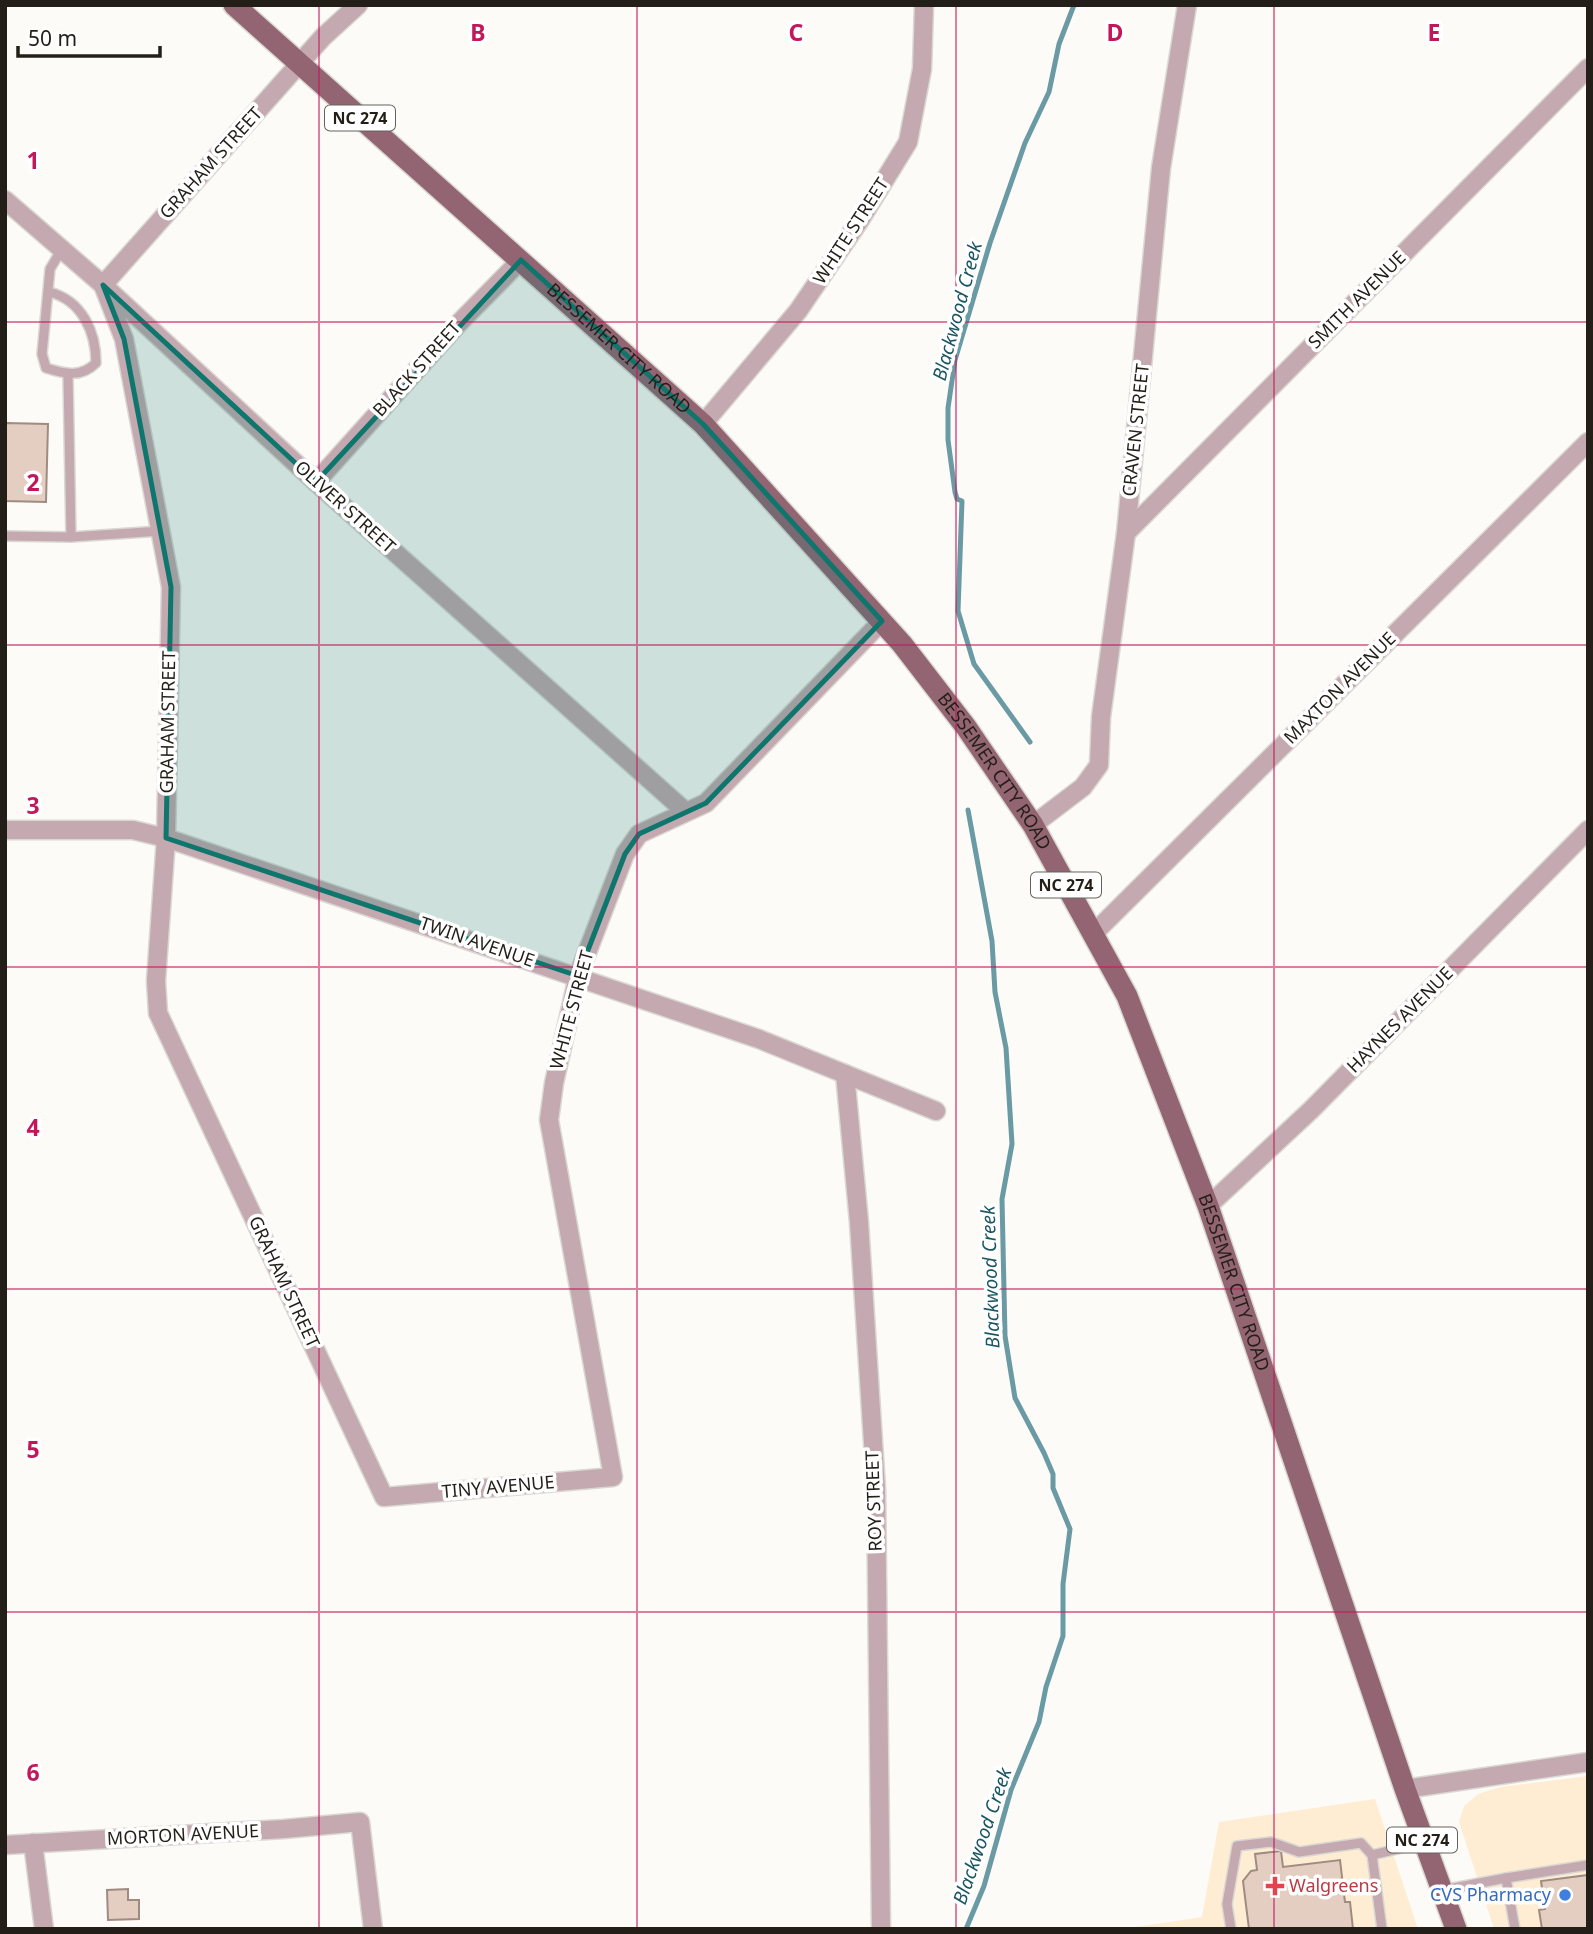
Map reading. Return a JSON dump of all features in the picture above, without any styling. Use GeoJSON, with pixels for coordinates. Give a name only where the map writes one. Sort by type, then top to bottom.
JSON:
{"type":"FeatureCollection","features":[{"type":"Feature","properties":{"kind":"main road","name":"BESSEMER CITY ROAD"},"geometry":{"type":"LineString","coordinates":[[234,5],[702,424],[882,621],[929,677],[1033,825],[1126,996],[1208,1206],[1423,1843],[1455,1929]]}},
{"type":"Feature","properties":{"kind":"street","name":"GRAHAM STREET"},"geometry":{"type":"LineString","coordinates":[[358,5],[323,37],[103,285],[124,339],[171,587],[166,838],[156,981],[158,1013],[384,1497]]}},
{"type":"Feature","properties":{"kind":"street","name":"WHITE STREET"},"geometry":{"type":"LineString","coordinates":[[702,424],[798,311],[860,220],[908,142],[922,69],[925,5]]}},
{"type":"Feature","properties":{"kind":"street","name":"CRAVEN STREET"},"geometry":{"type":"LineString","coordinates":[[1033,825],[1083,787],[1099,765],[1101,717],[1126,533],[1161,169],[1187,5]]}},
{"type":"Feature","properties":{"kind":"street","name":"SMITH AVENUE"},"geometry":{"type":"LineString","coordinates":[[1126,533],[1588,68]]}},
{"type":"Feature","properties":{"kind":"street","name":"OLIVER STREET"},"geometry":{"type":"LineString","coordinates":[[5,200],[103,285],[316,482],[686,812]]}},
{"type":"Feature","properties":{"kind":"street","name":"BLACK STREET"},"geometry":{"type":"LineString","coordinates":[[316,482],[457,325],[521,260]]}},
{"type":"Feature","properties":{"kind":"street","name":"MAXTON AVENUE"},"geometry":{"type":"LineString","coordinates":[[1093,934],[1588,442]]}},
{"type":"Feature","properties":{"kind":"street","name":"WHITE STREET"},"geometry":{"type":"LineString","coordinates":[[613,1477],[549,1119],[554,1083],[578,976],[625,854],[639,834],[706,803],[882,621]]}},
{"type":"Feature","properties":{"kind":"street","name":"TWIN AVENUE"},"geometry":{"type":"LineString","coordinates":[[5,830],[134,830],[166,838],[759,1039],[936,1111]]}},
{"type":"Feature","properties":{"kind":"street","name":"HAYNES AVENUE"},"geometry":{"type":"LineString","coordinates":[[1208,1206],[1311,1110],[1588,830]]}},
{"type":"Feature","properties":{"kind":"street","name":"ROY STREET"},"geometry":{"type":"LineString","coordinates":[[845,1073],[859,1222],[876,1489],[880,1929]]}},
{"type":"Feature","properties":{"kind":"street","name":"TINY AVENUE"},"geometry":{"type":"LineString","coordinates":[[384,1497],[613,1477]]}},
{"type":"Feature","properties":{"kind":"street"},"geometry":{"type":"LineString","coordinates":[[1405,1789],[1588,1762]]}},
{"type":"Feature","properties":{"kind":"street","name":"MORTON AVENUE"},"geometry":{"type":"LineString","coordinates":[[5,1845],[360,1822],[373,1929]]}},
{"type":"Feature","properties":{"kind":"street"},"geometry":{"type":"LineString","coordinates":[[33,1843],[44,1929]]}},
{"type":"Feature","properties":{"kind":"lane"},"geometry":{"type":"LineString","coordinates":[[49,292],[72,303],[92,329],[96,363],[89,370],[68,375],[46,368],[42,354],[50,269],[62,249]]}},
{"type":"Feature","properties":{"kind":"lane"},"geometry":{"type":"LineString","coordinates":[[68,375],[71,537]]}},
{"type":"Feature","properties":{"kind":"lane"},"geometry":{"type":"LineString","coordinates":[[5,536],[71,537],[162,531]]}},
{"type":"Feature","properties":{"kind":"lane"},"geometry":{"type":"LineString","coordinates":[[1231,1929],[1227,1904],[1237,1846],[1271,1842],[1299,1852],[1361,1843],[1373,1855],[1382,1929]]}},
{"type":"Feature","properties":{"kind":"lane"},"geometry":{"type":"LineString","coordinates":[[1373,1855],[1423,1843]]}},
{"type":"Feature","properties":{"kind":"lane"},"geometry":{"type":"LineString","coordinates":[[1441,1891],[1588,1865]]}},
{"type":"Feature","properties":{"kind":"lane"},"geometry":{"type":"LineString","coordinates":[[1506,1878],[1515,1929]]}},
{"type":"Feature","properties":{"kind":"highlighted area"},"geometry":{"type":"Polygon","coordinates":[[[521,260],[703,424],[882,621],[706,803],[639,834],[625,854],[578,976],[166,838],[171,587],[124,339],[103,285],[316,482],[521,260]]]}},
{"type":"Feature","properties":{"kind":"shaded area"},"geometry":{"type":"Polygon","coordinates":[[[1588,1776],[1588,1929],[1494,1929],[1459,1822],[1464,1806],[1478,1794],[1500,1787],[1588,1776]]]}},
{"type":"Feature","properties":{"kind":"shaded area"},"geometry":{"type":"Polygon","coordinates":[[[1375,1799],[1418,1929],[1122,1929],[1202,1917],[1219,1822],[1375,1799]]]}},
{"type":"Feature","properties":{"kind":"building"},"geometry":{"type":"Polygon","coordinates":[[[6,423],[48,424],[46,502],[5,501],[6,423]]]}},
{"type":"Feature","properties":{"kind":"building","name":"Walgreens"},"geometry":{"type":"Polygon","coordinates":[[[1281,1851],[1283,1867],[1340,1860],[1345,1902],[1350,1902],[1353,1929],[1249,1929],[1243,1881],[1251,1871],[1257,1870],[1255,1854],[1281,1851]]]}},
{"type":"Feature","properties":{"kind":"building","name":"CVS Pharmacy"},"geometry":{"type":"Polygon","coordinates":[[[1588,1875],[1588,1929],[1542,1929],[1539,1910],[1545,1909],[1541,1881],[1588,1875]]]}},
{"type":"Feature","properties":{"kind":"building"},"geometry":{"type":"Polygon","coordinates":[[[128,1889],[128,1900],[139,1900],[139,1919],[108,1920],[107,1890],[128,1889]]]}},
{"type":"Feature","properties":{"kind":"waterway","name":"Blackwood Creek"},"geometry":{"type":"LineString","coordinates":[[1030,742],[974,664],[958,611],[962,501],[957,499],[955,492],[948,440],[948,408],[955,360],[990,243],[1025,143],[1049,92],[1059,44],[1074,5]]}},
{"type":"Feature","properties":{"kind":"waterway","name":"Blackwood Creek"},"geometry":{"type":"LineString","coordinates":[[966,1929],[984,1886],[1011,1790],[1039,1722],[1046,1687],[1063,1636],[1063,1584],[1070,1529],[1053,1488],[1053,1474],[1015,1398],[1005,1336],[1002,1199],[1012,1144],[1006,1048],[995,992],[992,941],[968,810]]}},
{"type":"Feature","properties":{"kind":"place","name":"Walgreens"},"geometry":{"type":"Point","coordinates":[1275,1886]}},
{"type":"Feature","properties":{"kind":"place","name":"CVS Pharmacy"},"geometry":{"type":"Point","coordinates":[1565,1895]}}]}
